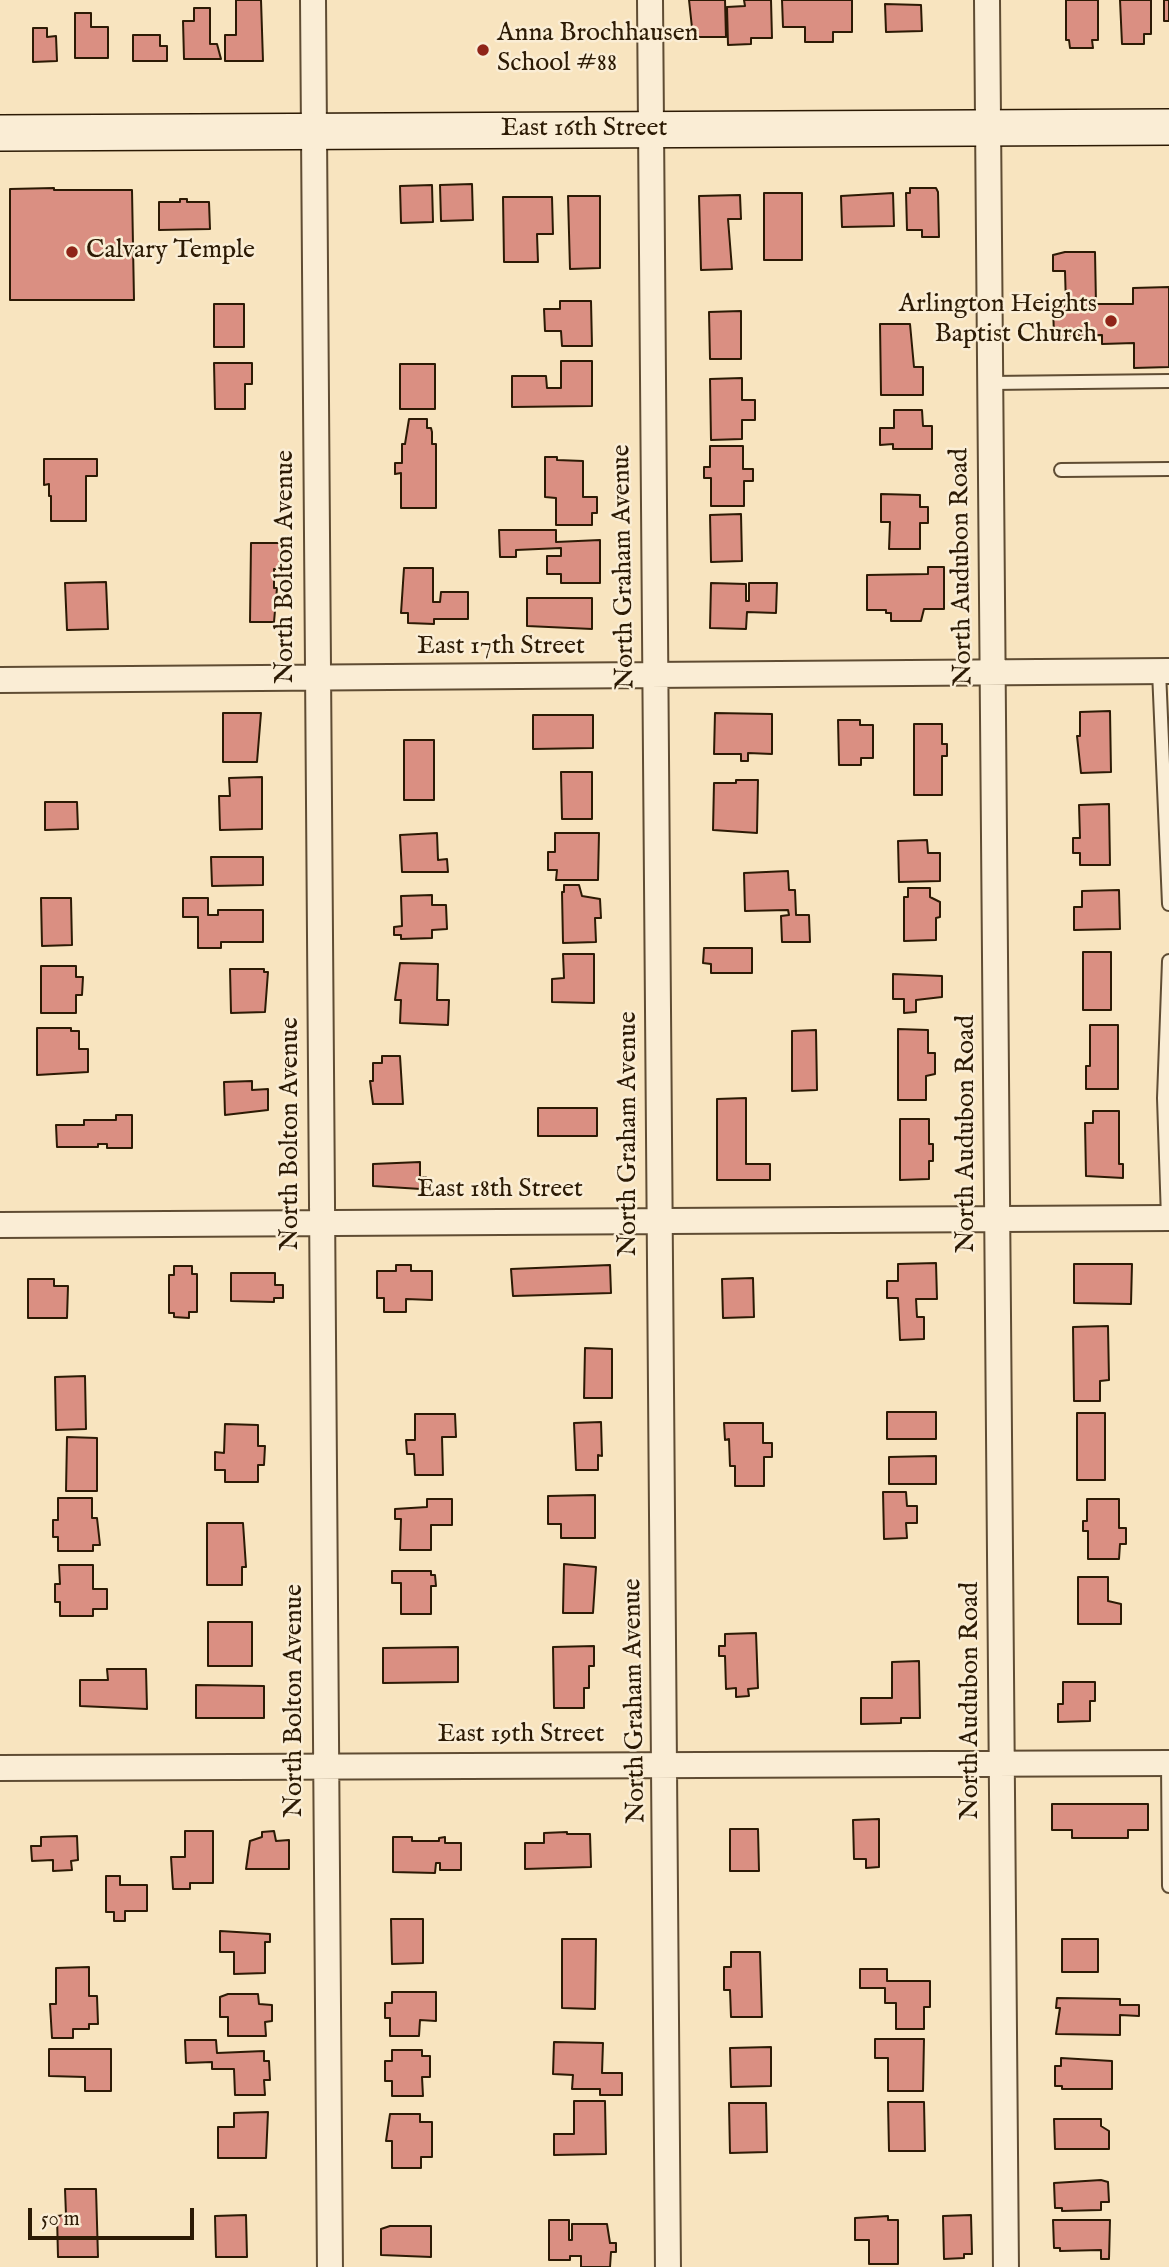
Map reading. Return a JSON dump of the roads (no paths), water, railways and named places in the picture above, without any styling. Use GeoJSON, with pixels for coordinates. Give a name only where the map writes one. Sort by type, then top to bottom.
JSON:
{"type":"FeatureCollection","features":[{"type":"Feature","properties":{"kind":"main road","name":"East 16th Street"},"geometry":{"type":"LineString","coordinates":[[0,133],[1169,127]]}},
{"type":"Feature","properties":{"kind":"street","name":"North Bolton Avenue"},"geometry":{"type":"LineString","coordinates":[[313,0],[330,2267]]}},
{"type":"Feature","properties":{"kind":"street","name":"North Graham Avenue"},"geometry":{"type":"LineString","coordinates":[[650,0],[668,2267]]}},
{"type":"Feature","properties":{"kind":"street","name":"North Audubon Road"},"geometry":{"type":"LineString","coordinates":[[988,0],[1006,2267]]}},
{"type":"Feature","properties":{"kind":"street","name":"East 17th Street"},"geometry":{"type":"LineString","coordinates":[[0,680],[1164,671]]}},
{"type":"Feature","properties":{"kind":"street","name":"East 18th Street"},"geometry":{"type":"LineString","coordinates":[[0,1225],[1168,1218]]}},
{"type":"Feature","properties":{"kind":"street","name":"East 19th Street"},"geometry":{"type":"LineString","coordinates":[[0,1768],[1168,1763]]}},
{"type":"Feature","properties":{"kind":"lane"},"geometry":{"type":"LineString","coordinates":[[990,383],[1169,381]]}},
{"type":"Feature","properties":{"kind":"lane"},"geometry":{"type":"LineString","coordinates":[[1061,470],[1169,469]]}},
{"type":"Feature","properties":{"kind":"lane"},"geometry":{"type":"LineString","coordinates":[[1164,671],[1169,904]]}},
{"type":"Feature","properties":{"kind":"lane"},"geometry":{"type":"LineString","coordinates":[[1168,1218],[1164,1098],[1169,961]]}},
{"type":"Feature","properties":{"kind":"lane"},"geometry":{"type":"LineString","coordinates":[[1168,1763],[1169,1886]]}},
{"type":"Feature","properties":{"kind":"place","name":"Anna Brochhausen School #88"},"geometry":{"type":"Point","coordinates":[483,50]}},
{"type":"Feature","properties":{"kind":"place","name":"Calvary Temple"},"geometry":{"type":"Point","coordinates":[72,252]}},
{"type":"Feature","properties":{"kind":"place","name":"Arlington Heights Baptist Church"},"geometry":{"type":"Point","coordinates":[1111,321]}}]}
